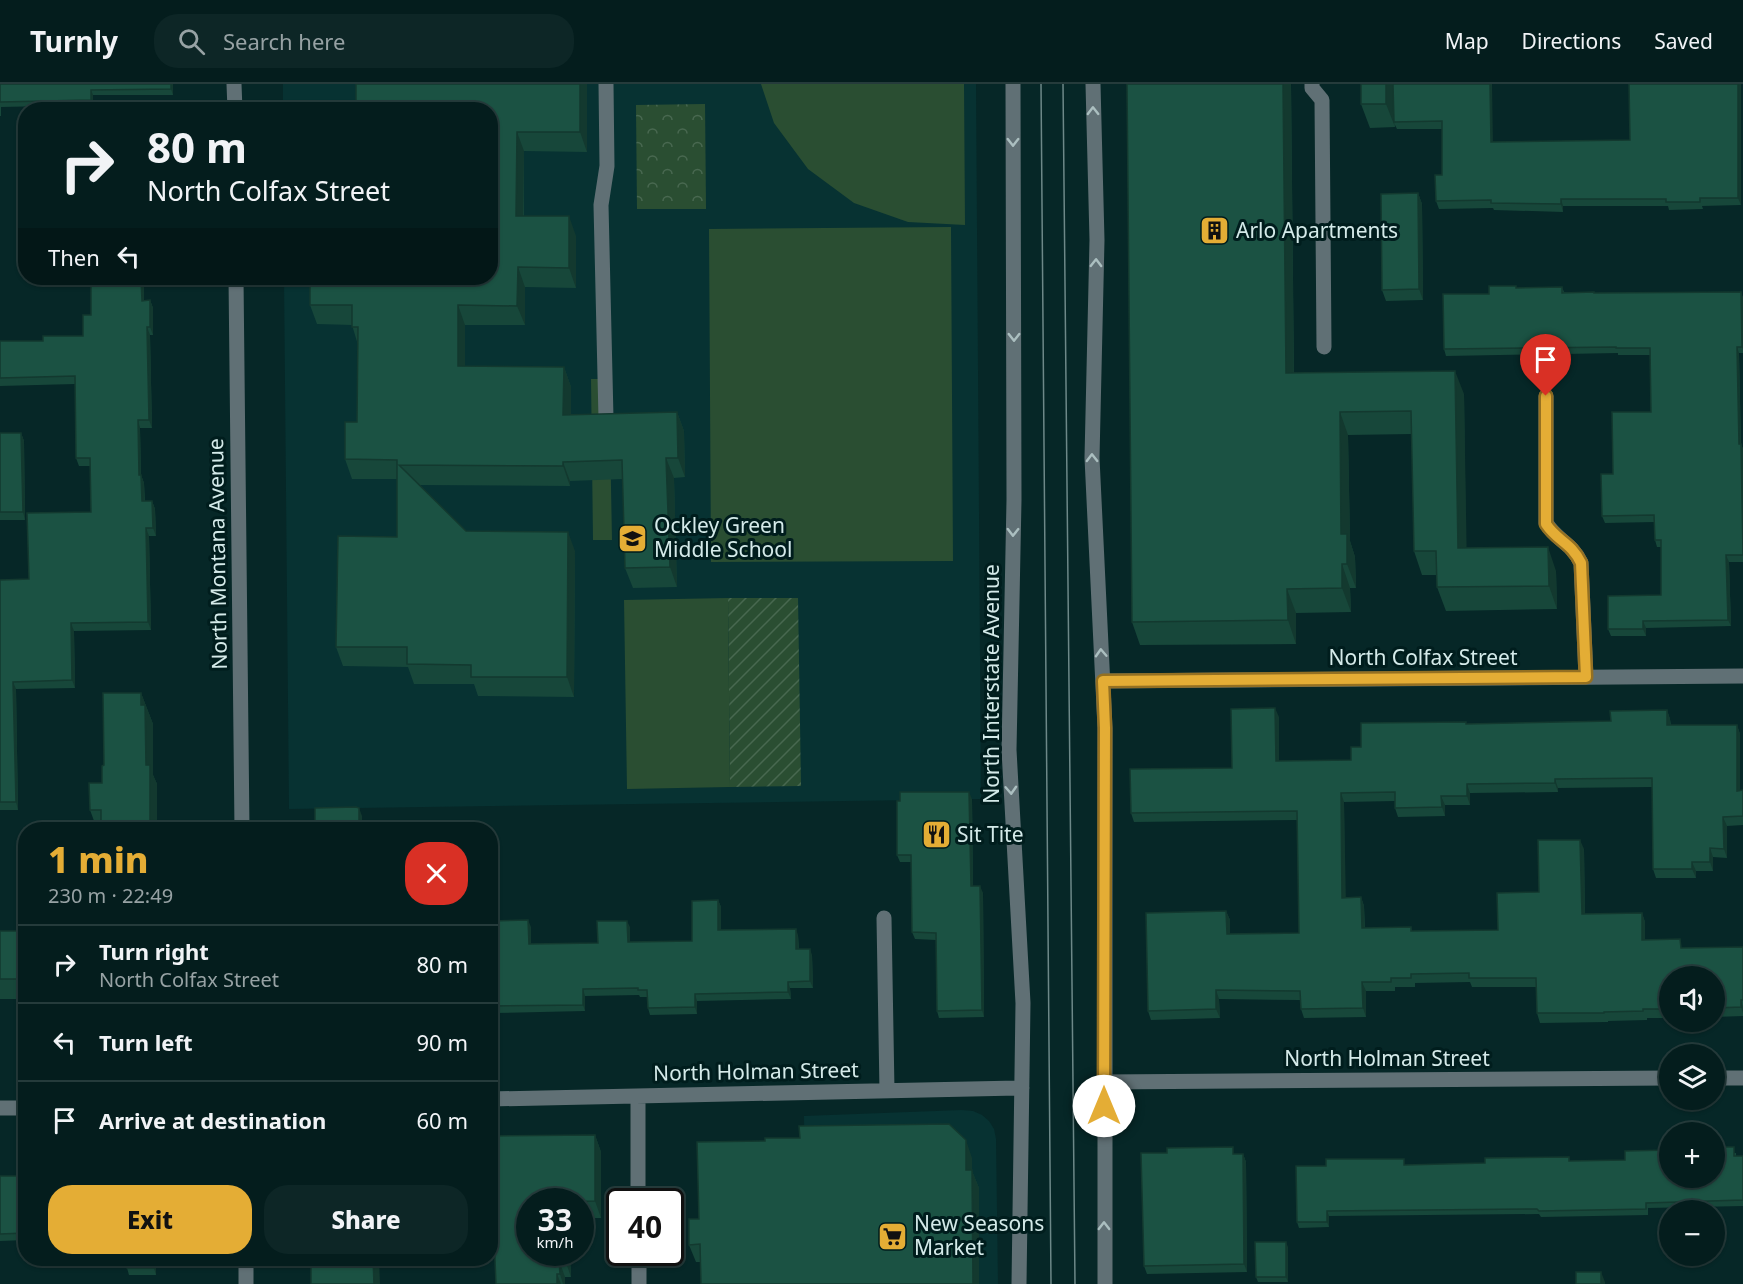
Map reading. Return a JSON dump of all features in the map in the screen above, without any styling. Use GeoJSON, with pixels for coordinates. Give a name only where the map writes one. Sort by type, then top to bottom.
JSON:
{"type":"FeatureCollection","features":[{"type":"Feature","properties":{"kind":"street"},"geometry":{"type":"LineString","coordinates":[[234,84],[235,102]]}},
{"type":"Feature","properties":{"kind":"street"},"geometry":{"type":"LineString","coordinates":[[606,84],[607,166],[601,205],[606,418]]}},
{"type":"Feature","properties":{"kind":"street","name":"North Interstate Avenue"},"geometry":{"type":"LineString","coordinates":[[1013,84],[1014,500],[1009,750],[1023,1004],[1019,1284]]}},
{"type":"Feature","properties":{"kind":"street"},"geometry":{"type":"LineString","coordinates":[[1093,84],[1097,240],[1092,458],[1105,728],[1105,1284]]}},
{"type":"Feature","properties":{"kind":"street"},"geometry":{"type":"LineString","coordinates":[[1312,84],[1312,88],[1322,100],[1324,348]]}},
{"type":"Feature","properties":{"kind":"street","name":"North Montana Avenue"},"geometry":{"type":"LineString","coordinates":[[237,285],[242,822]]}},
{"type":"Feature","properties":{"kind":"street"},"geometry":{"type":"LineString","coordinates":[[1546,396],[1546,524],[1552,532],[1568,543],[1581,563],[1586,677]]}},
{"type":"Feature","properties":{"kind":"street","name":"North Colfax Street"},"geometry":{"type":"LineString","coordinates":[[1103,681],[1743,676]]}},
{"type":"Feature","properties":{"kind":"street"},"geometry":{"type":"LineString","coordinates":[[884,918],[887,1091]]}},
{"type":"Feature","properties":{"kind":"street","name":"North Holman Street"},"geometry":{"type":"LineString","coordinates":[[1104,1082],[1659,1078]]}},
{"type":"Feature","properties":{"kind":"street"},"geometry":{"type":"LineString","coordinates":[[1725,1078],[1743,1078]]}},
{"type":"Feature","properties":{"kind":"street","name":"North Holman Street"},"geometry":{"type":"LineString","coordinates":[[498,1099],[1022,1088]]}},
{"type":"Feature","properties":{"kind":"street"},"geometry":{"type":"LineString","coordinates":[[638,1096],[638,1188]]}},
{"type":"Feature","properties":{"kind":"street"},"geometry":{"type":"LineString","coordinates":[[0,1108],[18,1108]]}},
{"type":"Feature","properties":{"kind":"street"},"geometry":{"type":"LineString","coordinates":[[246,1266],[246,1284]]}},
{"type":"Feature","properties":{"kind":"street"},"geometry":{"type":"LineString","coordinates":[[639,1266],[639,1284]]}},
{"type":"Feature","properties":{"kind":"shaded area","name":"Ockley Green Middle School"},"geometry":{"type":"Polygon","coordinates":[[[283,84],[976,84],[981,799],[289,809],[284,285],[498,285],[498,102],[283,102],[283,84]]]}},
{"type":"Feature","properties":{"kind":"shaded area","name":"New Seasons Market"},"geometry":{"type":"Polygon","coordinates":[[[962,1110],[982,1115],[994,1129],[998,1284],[805,1284],[804,1116],[962,1110]]]}},
{"type":"Feature","properties":{"kind":"green space"},"geometry":{"type":"Polygon","coordinates":[[[761,84],[964,84],[965,225],[908,222],[854,203],[808,169],[774,123],[761,84]]]}},
{"type":"Feature","properties":{"kind":"green space"},"geometry":{"type":"Polygon","coordinates":[[[705,104],[706,209],[637,209],[636,105],[705,104]]]}},
{"type":"Feature","properties":{"kind":"green space"},"geometry":{"type":"Polygon","coordinates":[[[951,227],[953,561],[711,562],[709,229],[951,227]]]}},
{"type":"Feature","properties":{"kind":"green space"},"geometry":{"type":"Polygon","coordinates":[[[591,379],[609,379],[612,540],[593,540],[591,379]]]}},
{"type":"Feature","properties":{"kind":"green space"},"geometry":{"type":"Polygon","coordinates":[[[728,598],[798,598],[801,786],[730,787],[728,598]]]}},
{"type":"Feature","properties":{"kind":"green space"},"geometry":{"type":"Polygon","coordinates":[[[728,598],[730,787],[627,789],[624,600],[728,598]]]}},
{"type":"Feature","properties":{"kind":"building"},"geometry":{"type":"Polygon","coordinates":[[[0,84],[171,84],[171,89],[91,90],[91,100],[0,102],[0,84]]]}},
{"type":"Feature","properties":{"kind":"building"},"geometry":{"type":"Polygon","coordinates":[[[356,84],[580,84],[580,132],[517,132],[516,216],[569,216],[569,268],[518,267],[517,306],[458,305],[458,366],[564,367],[563,415],[677,412],[678,458],[666,458],[670,567],[625,568],[622,460],[563,462],[563,466],[399,465],[466,531],[568,532],[567,677],[471,677],[471,665],[407,664],[407,647],[336,647],[338,536],[397,537],[397,460],[345,459],[345,422],[357,422],[358,327],[352,327],[352,305],[310,305],[310,285],[498,285],[498,102],[356,102],[356,84]]]}},
{"type":"Feature","properties":{"kind":"building","name":"Arlo Apartments"},"geometry":{"type":"Polygon","coordinates":[[[1127,84],[1283,84],[1286,373],[1455,371],[1458,548],[1548,547],[1549,586],[1437,587],[1436,551],[1414,551],[1411,411],[1340,412],[1341,534],[1347,534],[1347,564],[1342,564],[1342,588],[1287,589],[1288,620],[1132,622],[1127,84]]]}},
{"type":"Feature","properties":{"kind":"building"},"geometry":{"type":"Polygon","coordinates":[[[1361,84],[1386,84],[1386,104],[1361,104],[1361,84]]]}},
{"type":"Feature","properties":{"kind":"building"},"geometry":{"type":"Polygon","coordinates":[[[1393,84],[1490,84],[1491,142],[1630,140],[1629,84],[1738,84],[1738,198],[1700,198],[1700,202],[1666,202],[1666,199],[1561,199],[1561,204],[1491,203],[1491,200],[1436,201],[1435,175],[1442,175],[1442,121],[1394,122],[1393,84]]]}},
{"type":"Feature","properties":{"kind":"building"},"geometry":{"type":"Polygon","coordinates":[[[1418,193],[1419,289],[1382,290],[1381,194],[1418,193]]]}},
{"type":"Feature","properties":{"kind":"building"},"geometry":{"type":"Polygon","coordinates":[[[91,285],[141,285],[142,301],[150,300],[150,327],[147,327],[149,420],[138,420],[142,501],[152,501],[153,528],[146,528],[148,622],[71,623],[72,680],[13,682],[16,802],[0,802],[0,580],[29,579],[27,513],[91,512],[90,458],[76,458],[75,376],[0,378],[0,341],[43,341],[43,336],[83,336],[83,315],[91,315],[91,285]]]}},
{"type":"Feature","properties":{"kind":"building"},"geometry":{"type":"Polygon","coordinates":[[[1489,286],[1562,287],[1562,293],[1741,292],[1742,347],[1737,347],[1743,555],[1726,555],[1728,620],[1643,621],[1643,629],[1608,629],[1608,596],[1661,595],[1661,540],[1655,540],[1654,515],[1602,516],[1601,474],[1613,474],[1612,412],[1651,412],[1650,348],[1444,349],[1443,294],[1489,294],[1489,286]]]}},
{"type":"Feature","properties":{"kind":"building"},"geometry":{"type":"Polygon","coordinates":[[[0,433],[21,433],[23,512],[0,512],[0,433]]]}},
{"type":"Feature","properties":{"kind":"building"},"geometry":{"type":"Polygon","coordinates":[[[103,693],[141,693],[141,705],[145,705],[146,765],[150,765],[150,822],[101,822],[101,810],[90,810],[89,783],[102,783],[102,766],[104,765],[103,693]]]}},
{"type":"Feature","properties":{"kind":"building"},"geometry":{"type":"Polygon","coordinates":[[[1275,708],[1276,761],[1351,760],[1351,747],[1361,747],[1361,723],[1466,722],[1466,724],[1611,721],[1610,711],[1667,710],[1667,725],[1737,725],[1737,791],[1743,790],[1743,816],[1723,817],[1724,849],[1710,848],[1710,862],[1692,862],[1692,869],[1653,869],[1652,778],[1555,779],[1555,783],[1467,784],[1467,796],[1441,796],[1442,807],[1395,808],[1395,792],[1341,793],[1342,898],[1361,897],[1362,928],[1411,927],[1411,931],[1498,930],[1497,893],[1539,892],[1538,840],[1580,840],[1582,914],[1642,913],[1642,940],[1680,939],[1681,948],[1743,947],[1741,1007],[1725,1008],[1725,966],[1659,966],[1659,1009],[1643,1009],[1643,1011],[1537,1013],[1536,978],[1469,978],[1469,973],[1411,974],[1411,978],[1391,978],[1391,982],[1362,982],[1363,1008],[1301,1009],[1300,991],[1216,990],[1216,1009],[1148,1011],[1146,913],[1226,911],[1227,934],[1299,933],[1297,811],[1131,813],[1130,769],[1232,768],[1231,709],[1275,708]]]}},
{"type":"Feature","properties":{"kind":"building"},"geometry":{"type":"Polygon","coordinates":[[[900,792],[969,792],[971,886],[980,886],[982,1010],[937,1011],[936,933],[912,932],[911,855],[897,855],[897,801],[900,801],[900,792]]]}},
{"type":"Feature","properties":{"kind":"building"},"geometry":{"type":"Polygon","coordinates":[[[356,807],[359,808],[359,822],[315,822],[315,808],[356,807]]]}},
{"type":"Feature","properties":{"kind":"building"},"geometry":{"type":"Polygon","coordinates":[[[718,900],[718,930],[796,929],[796,949],[810,949],[810,981],[788,982],[788,992],[695,994],[695,1007],[648,1008],[647,990],[638,990],[638,988],[583,989],[583,1005],[498,1006],[498,921],[528,920],[529,944],[598,943],[597,921],[627,921],[628,942],[692,941],[692,901],[718,900]]]}},
{"type":"Feature","properties":{"kind":"building"},"geometry":{"type":"Polygon","coordinates":[[[0,931],[18,931],[18,979],[0,979],[0,931]]]}},
{"type":"Feature","properties":{"kind":"building"},"geometry":{"type":"Polygon","coordinates":[[[949,1124],[966,1140],[966,1170],[972,1170],[973,1284],[701,1284],[700,1244],[689,1245],[689,1219],[699,1219],[697,1142],[800,1138],[799,1126],[949,1124]]]}},
{"type":"Feature","properties":{"kind":"building"},"geometry":{"type":"Polygon","coordinates":[[[595,1135],[595,1201],[594,1188],[516,1188],[516,1266],[559,1266],[557,1284],[496,1284],[495,1266],[498,1266],[498,1136],[595,1135]]]}},
{"type":"Feature","properties":{"kind":"building"},"geometry":{"type":"Polygon","coordinates":[[[1233,1147],[1233,1154],[1243,1154],[1244,1264],[1144,1266],[1141,1153],[1167,1153],[1167,1148],[1233,1147]]]}},
{"type":"Feature","properties":{"kind":"building"},"geometry":{"type":"Polygon","coordinates":[[[1725,1147],[1734,1147],[1734,1156],[1743,1156],[1743,1200],[1659,1200],[1659,1203],[1646,1203],[1646,1209],[1327,1211],[1327,1222],[1297,1222],[1296,1166],[1326,1166],[1326,1159],[1404,1159],[1404,1165],[1485,1163],[1485,1158],[1569,1157],[1569,1161],[1625,1160],[1625,1151],[1659,1150],[1659,1188],[1725,1188],[1725,1147]]]}},
{"type":"Feature","properties":{"kind":"building"},"geometry":{"type":"Polygon","coordinates":[[[0,1176],[18,1176],[18,1233],[0,1234],[0,1176]]]}},
{"type":"Feature","properties":{"kind":"building"},"geometry":{"type":"Polygon","coordinates":[[[1255,1242],[1286,1242],[1286,1277],[1256,1277],[1255,1242]]]}},
{"type":"Feature","properties":{"kind":"building"},"geometry":{"type":"Polygon","coordinates":[[[127,1266],[154,1266],[154,1268],[127,1268],[127,1266]]]}},
{"type":"Feature","properties":{"kind":"building"},"geometry":{"type":"Polygon","coordinates":[[[311,1266],[373,1266],[374,1284],[311,1284],[311,1266]]]}},
{"type":"Feature","properties":{"kind":"building"},"geometry":{"type":"Polygon","coordinates":[[[1576,1272],[1601,1272],[1601,1284],[1576,1284],[1576,1272]]]}},
{"type":"Feature","properties":{"kind":"tram line"},"geometry":{"type":"LineString","coordinates":[[1041,84],[1051,1284]]}},
{"type":"Feature","properties":{"kind":"tram line"},"geometry":{"type":"LineString","coordinates":[[1063,84],[1075,1284]]}},
{"type":"Feature","properties":{"kind":"place","name":"Arlo Apartments"},"geometry":{"type":"Point","coordinates":[1215,231]}},
{"type":"Feature","properties":{"kind":"place","name":"Ockley Green Middle School"},"geometry":{"type":"Point","coordinates":[633,538]}},
{"type":"Feature","properties":{"kind":"place","name":"Sit Tite"},"geometry":{"type":"Point","coordinates":[936,835]}},
{"type":"Feature","properties":{"kind":"place","name":"New Seasons Market"},"geometry":{"type":"Point","coordinates":[893,1236]}},
{"type":"Feature","properties":{"kind":"route"},"geometry":{"type":"LineString","coordinates":[[1104,1106],[1105,728],[1103,681],[1586,677],[1581,563],[1568,543],[1552,532],[1546,524],[1546,396]]}}]}
